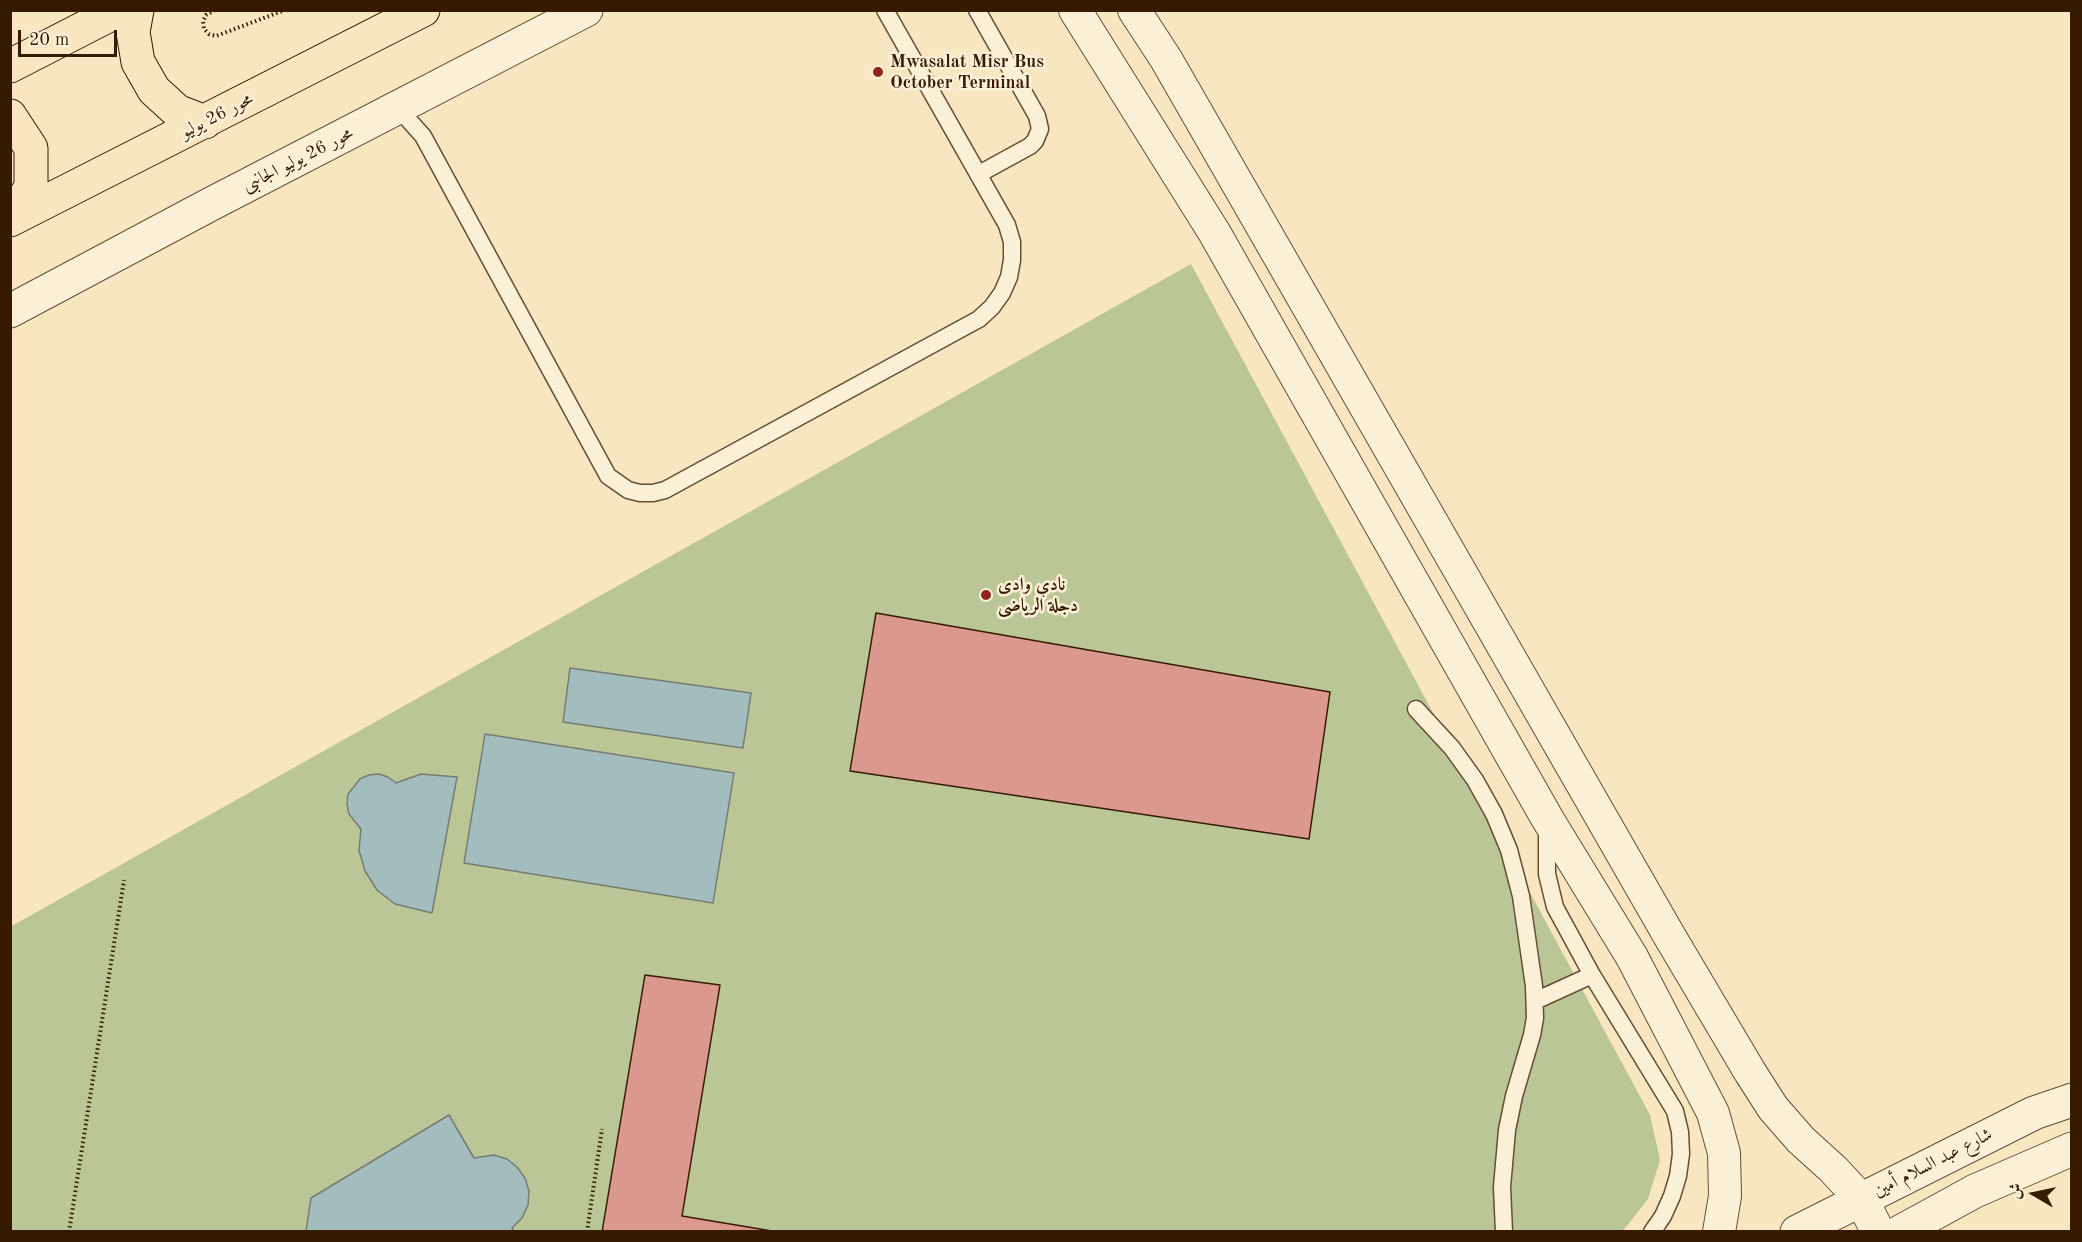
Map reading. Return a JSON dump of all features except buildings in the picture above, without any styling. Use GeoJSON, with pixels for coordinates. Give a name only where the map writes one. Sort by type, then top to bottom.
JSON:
{"type":"FeatureCollection","features":[{"type":"Feature","properties":{"kind":"highway"},"geometry":{"type":"LineString","coordinates":[[10,66],[119,10]]}},
{"type":"Feature","properties":{"kind":"highway"},"geometry":{"type":"LineString","coordinates":[[136,10],[133,32],[138,62],[154,90],[177,111],[206,122]]}},
{"type":"Feature","properties":{"kind":"highway","name":"محور 26 يوليو"},"geometry":{"type":"LineString","coordinates":[[11,219],[423,10]]}},
{"type":"Feature","properties":{"kind":"highway"},"geometry":{"type":"LineString","coordinates":[[10,116],[32,148],[32,187],[11,219]]}},
{"type":"Feature","properties":{"kind":"street","name":"محور 26 يوليو الجانبى"},"geometry":{"type":"LineString","coordinates":[[10,311],[586,10]]}},
{"type":"Feature","properties":{"kind":"street"},"geometry":{"type":"LineString","coordinates":[[1075,10],[1214,232],[1547,818],[1632,957],[1713,1113],[1724,1153],[1725,1196],[1719,1232]]}},
{"type":"Feature","properties":{"kind":"street"},"geometry":{"type":"LineString","coordinates":[[1134,10],[1166,59],[1670,937],[1773,1108],[1801,1140],[1862,1200],[1878,1232]]}},
{"type":"Feature","properties":{"kind":"street"},"geometry":{"type":"LineString","coordinates":[[1118,80],[1166,59]]}},
{"type":"Feature","properties":{"kind":"street"},"geometry":{"type":"LineString","coordinates":[[1632,957],[1670,937]]}},
{"type":"Feature","properties":{"kind":"street","name":"شارع عبد السلام أمين"},"geometry":{"type":"LineString","coordinates":[[1797,1232],[2034,1113],[2072,1100]]}},
{"type":"Feature","properties":{"kind":"street"},"geometry":{"type":"LineString","coordinates":[[1900,1232],[1975,1191],[2072,1149]]}},
{"type":"Feature","properties":{"kind":"lane"},"geometry":{"type":"LineString","coordinates":[[396,110],[423,136],[608,476],[628,490],[640,493],[665,490],[980,319],[1002,293],[1009,277],[1012,260],[1012,242],[1007,225],[885,10]]}},
{"type":"Feature","properties":{"kind":"lane"},"geometry":{"type":"LineString","coordinates":[[976,10],[1037,116],[1040,129],[1030,146],[979,174]]}},
{"type":"Feature","properties":{"kind":"lane"},"geometry":{"type":"LineString","coordinates":[[1416,709],[1452,748],[1475,780],[1494,814],[1509,850],[1521,896],[1535,1001],[1532,1035],[1514,1096],[1507,1130],[1502,1187],[1504,1232]]}},
{"type":"Feature","properties":{"kind":"lane"},"geometry":{"type":"LineString","coordinates":[[1547,818],[1547,874],[1555,907],[1592,975],[1675,1111],[1680,1143],[1678,1176],[1663,1216],[1652,1232]]}},
{"type":"Feature","properties":{"kind":"lane"},"geometry":{"type":"LineString","coordinates":[[1535,1001],[1592,975]]}},
{"type":"Feature","properties":{"kind":"path"},"geometry":{"type":"LineString","coordinates":[[215,10],[206,15],[203,21],[204,29],[216,36],[285,10]]}},
{"type":"Feature","properties":{"kind":"path"},"geometry":{"type":"LineString","coordinates":[[69,1232],[124,880]]}},
{"type":"Feature","properties":{"kind":"path"},"geometry":{"type":"LineString","coordinates":[[587,1232],[602,1128]]}},
{"type":"Feature","properties":{"kind":"green space","name":"نادي وادى دجلة الرياضى"},"geometry":{"type":"Polygon","coordinates":[[[1191,264],[1650,1115],[1660,1160],[1648,1199],[1622,1232],[11,1231],[10,927],[1191,264]]]}},
{"type":"Feature","properties":{"kind":"water"},"geometry":{"type":"Polygon","coordinates":[[[570,668],[751,693],[743,748],[563,722],[570,668]]]}},
{"type":"Feature","properties":{"kind":"water"},"geometry":{"type":"Polygon","coordinates":[[[485,734],[734,773],[713,903],[464,863],[485,734]]]}},
{"type":"Feature","properties":{"kind":"water"},"geometry":{"type":"Polygon","coordinates":[[[379,774],[396,783],[421,774],[457,777],[432,913],[395,904],[377,890],[365,871],[359,850],[361,829],[349,814],[348,794],[360,779],[379,774]]]}},
{"type":"Feature","properties":{"kind":"water"},"geometry":{"type":"Polygon","coordinates":[[[449,1115],[474,1158],[494,1155],[507,1159],[525,1178],[529,1191],[528,1205],[522,1218],[512,1228],[514,1231],[306,1231],[311,1198],[449,1115]]]}},
{"type":"Feature","properties":{"kind":"place","name":"Mwasalat Misr Bus October Terminal"},"geometry":{"type":"Point","coordinates":[878,72]}},
{"type":"Feature","properties":{"kind":"place","name":"نادي وادى دجلة الرياضى"},"geometry":{"type":"Point","coordinates":[986,595]}}]}
